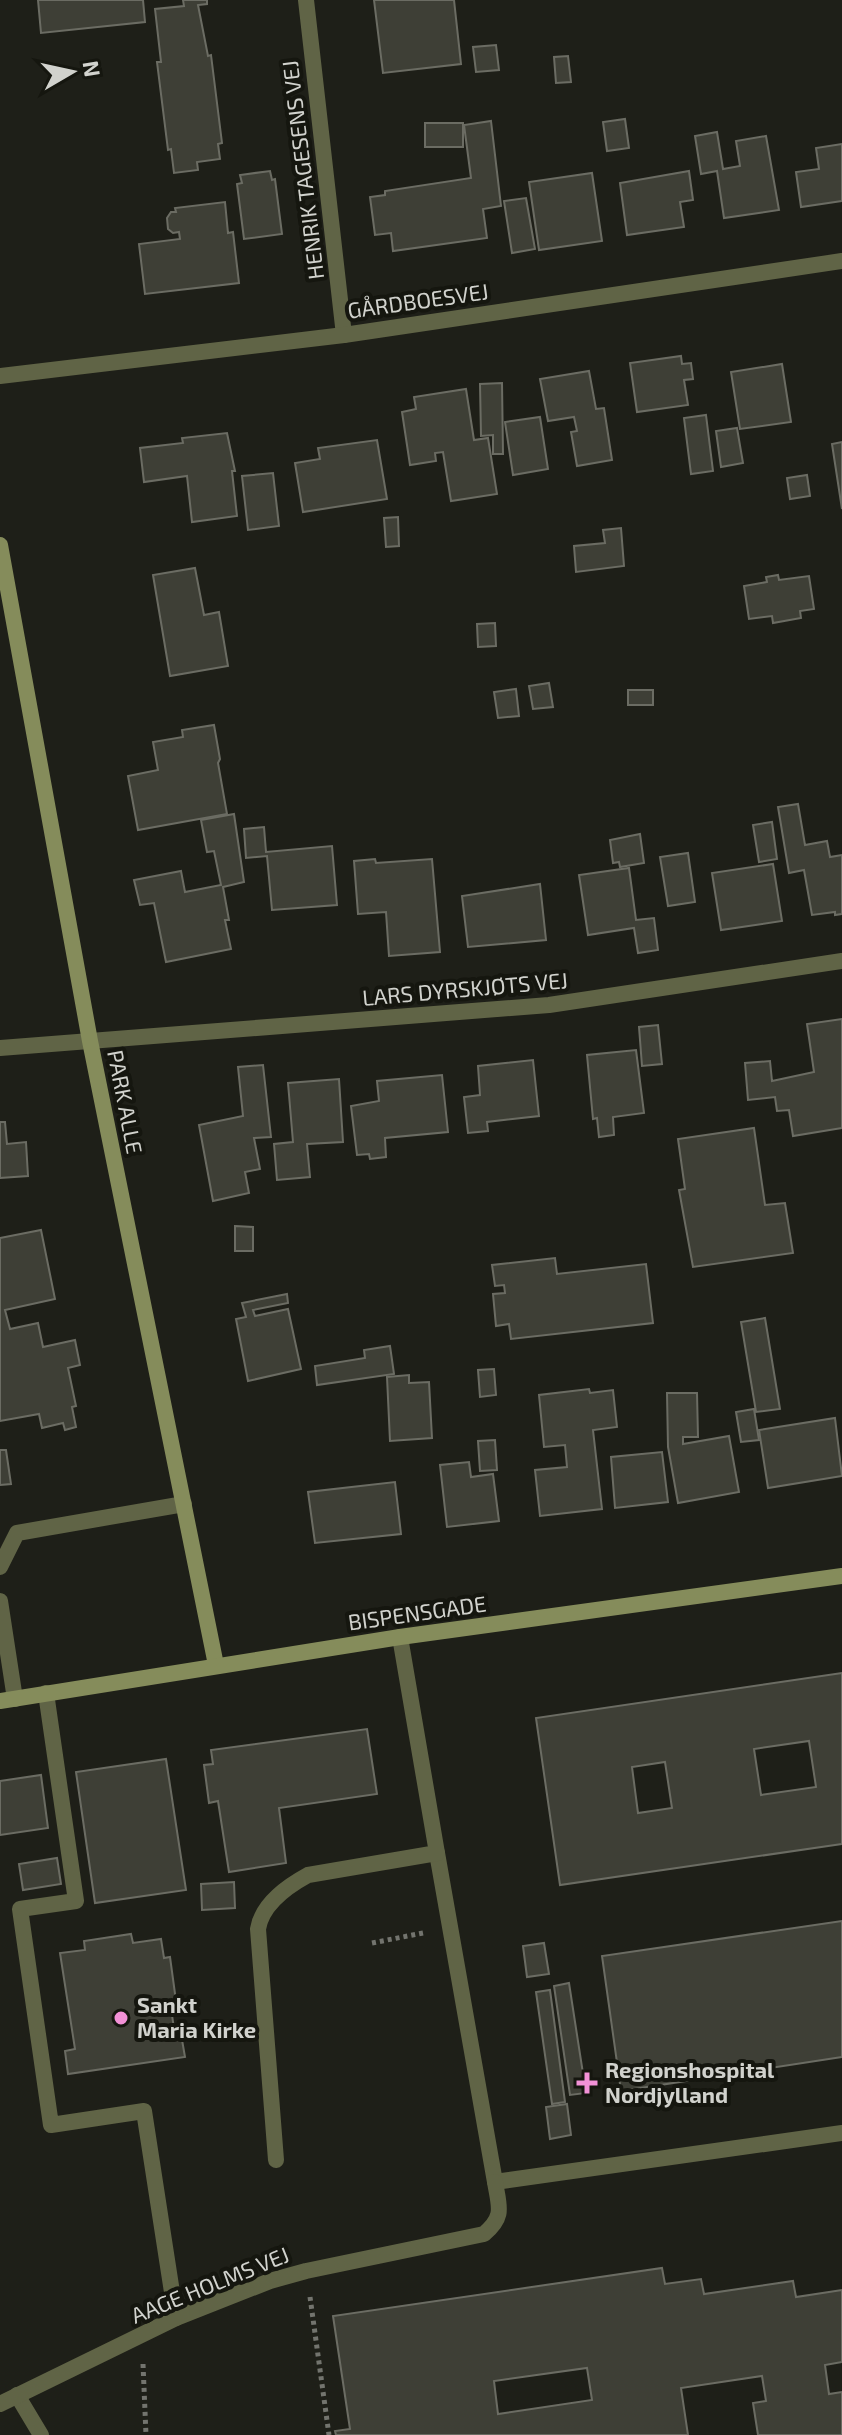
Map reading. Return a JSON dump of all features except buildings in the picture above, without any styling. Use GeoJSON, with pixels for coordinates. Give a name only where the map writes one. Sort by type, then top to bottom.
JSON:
{"type":"FeatureCollection","features":[{"type":"Feature","properties":{"kind":"street","name":"HENRIK TAGESENS VEJ"},"geometry":{"type":"LineString","coordinates":[[306,0],[344,335]]}},
{"type":"Feature","properties":{"kind":"street","name":"GÅRDBOESVEJ"},"geometry":{"type":"LineString","coordinates":[[0,376],[344,335],[842,261]]}},
{"type":"Feature","properties":{"kind":"street","name":"PARK ALLE"},"geometry":{"type":"LineString","coordinates":[[0,545],[90,1041],[216,1665]]}},
{"type":"Feature","properties":{"kind":"street","name":"LARS DYRSKJØTS VEJ"},"geometry":{"type":"LineString","coordinates":[[0,1048],[549,1005],[842,961]]}},
{"type":"Feature","properties":{"kind":"street"},"geometry":{"type":"LineString","coordinates":[[0,1567],[17,1533],[184,1504]]}},
{"type":"Feature","properties":{"kind":"street","name":"BISPENSGADE"},"geometry":{"type":"LineString","coordinates":[[8,1700],[400,1637],[842,1576]]}},
{"type":"Feature","properties":{"kind":"street"},"geometry":{"type":"LineString","coordinates":[[0,1601],[8,1700]]}},
{"type":"Feature","properties":{"kind":"street","name":"AAGE HOLMS VEJ"},"geometry":{"type":"LineString","coordinates":[[0,2404],[176,2318],[270,2281],[484,2234],[497,2223],[500,2210],[400,1637]]}},
{"type":"Feature","properties":{"kind":"street"},"geometry":{"type":"LineString","coordinates":[[46,1693],[76,1901],[20,1909],[51,2125],[144,2111],[176,2318]]}},
{"type":"Feature","properties":{"kind":"street"},"geometry":{"type":"LineString","coordinates":[[276,2160],[258,1929],[260,1918],[276,1898],[308,1875],[437,1853]]}},
{"type":"Feature","properties":{"kind":"street"},"geometry":{"type":"LineString","coordinates":[[495,2182],[842,2133]]}},
{"type":"Feature","properties":{"kind":"street"},"geometry":{"type":"LineString","coordinates":[[17,2395],[41,2435]]}},
{"type":"Feature","properties":{"kind":"path"},"geometry":{"type":"LineString","coordinates":[[372,1943],[423,1934],[421,1921],[449,1916]]}},
{"type":"Feature","properties":{"kind":"path"},"geometry":{"type":"LineString","coordinates":[[306,2271],[329,2435]]}},
{"type":"Feature","properties":{"kind":"path"},"geometry":{"type":"LineString","coordinates":[[142,2335],[146,2435]]}},
{"type":"Feature","properties":{"kind":"place","name":"Sankt Maria Kirke"},"geometry":{"type":"Point","coordinates":[121,2018]}},
{"type":"Feature","properties":{"kind":"place","name":"Regionshospital Nordjylland"},"geometry":{"type":"Point","coordinates":[587,2083]}}]}
